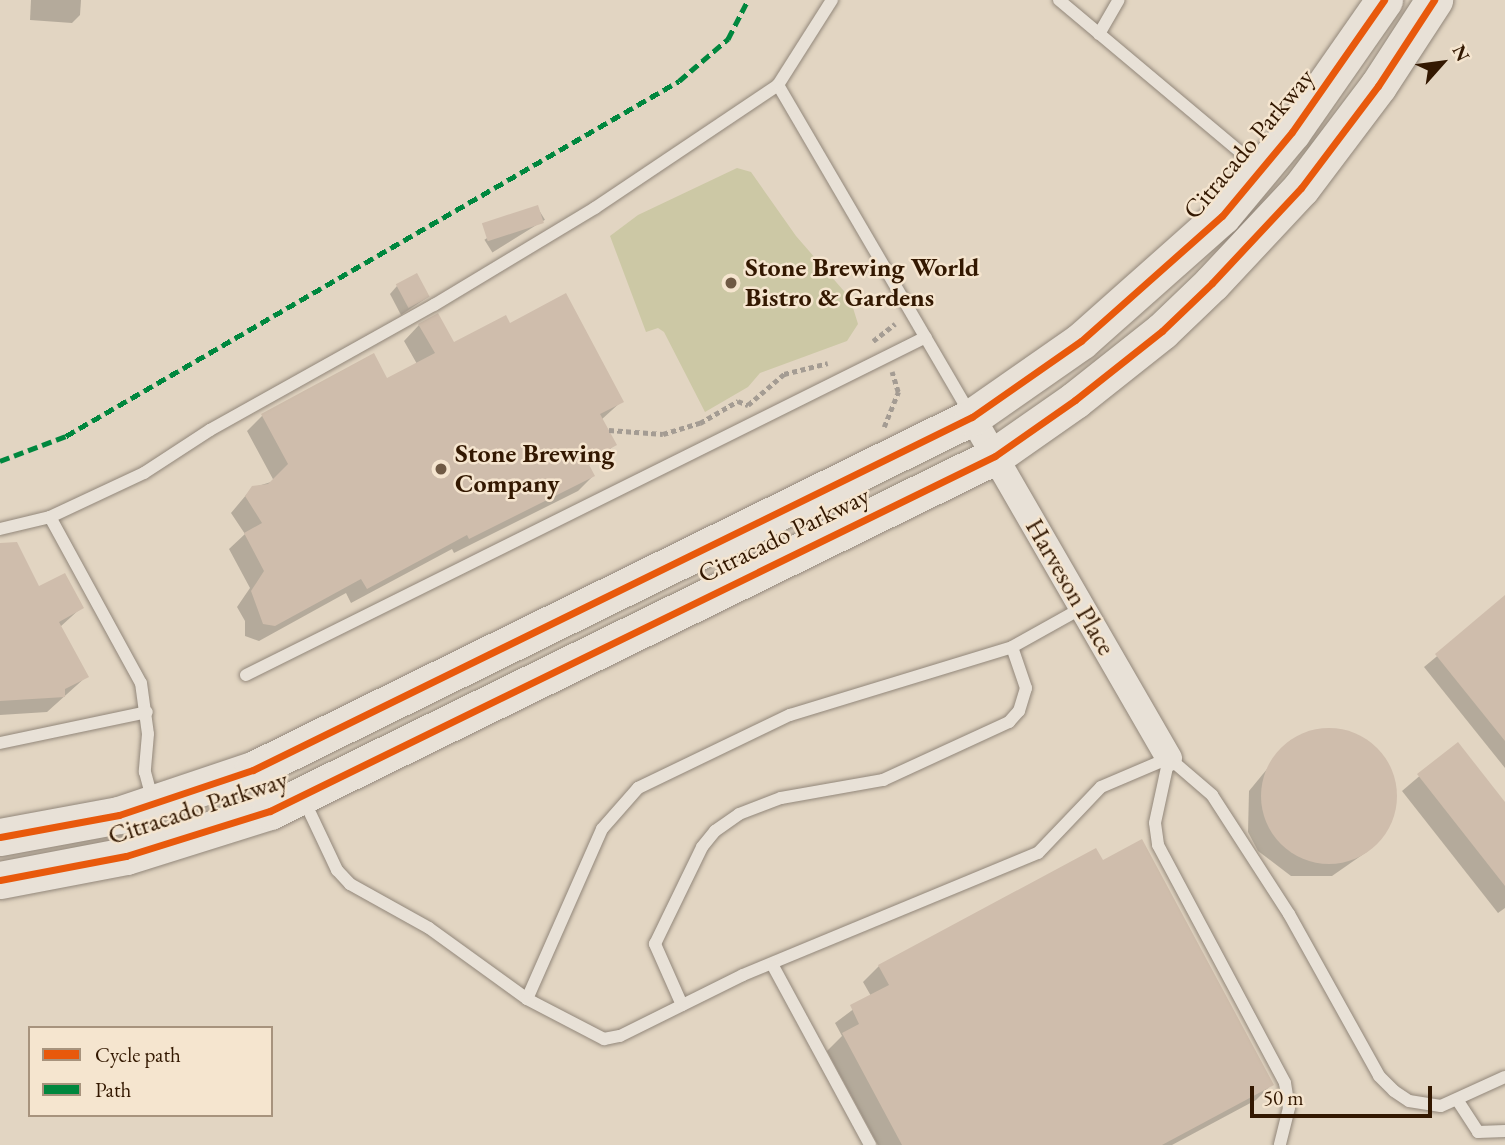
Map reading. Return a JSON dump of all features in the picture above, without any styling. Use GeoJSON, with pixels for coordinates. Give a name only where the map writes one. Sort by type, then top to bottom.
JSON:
{"type":"FeatureCollection","features":[{"type":"Feature","properties":{"kind":"main road","name":"Citracado Parkway"},"geometry":{"type":"LineString","coordinates":[[0,837],[66,828],[154,805],[253,770],[972,417],[1027,382],[1161,274],[1262,170],[1384,0]]}},
{"type":"Feature","properties":{"kind":"main road","name":"Citracado Parkway"},"geometry":{"type":"LineString","coordinates":[[0,880],[84,866],[182,841],[302,796],[995,456],[1075,400],[1162,331],[1212,283],[1301,188],[1378,86],[1434,0]]}},
{"type":"Feature","properties":{"kind":"street","name":"Harveson Place"},"geometry":{"type":"LineString","coordinates":[[972,417],[1169,758]]}},
{"type":"Feature","properties":{"kind":"lane"},"geometry":{"type":"LineString","coordinates":[[0,529],[50,517],[144,473],[210,429],[445,299],[595,208],[778,85],[832,0]]}},
{"type":"Feature","properties":{"kind":"lane"},"geometry":{"type":"LineString","coordinates":[[1059,0],[1262,170]]}},
{"type":"Feature","properties":{"kind":"lane"},"geometry":{"type":"LineString","coordinates":[[1099,34],[1119,0]]}},
{"type":"Feature","properties":{"kind":"lane"},"geometry":{"type":"LineString","coordinates":[[778,85],[972,417]]}},
{"type":"Feature","properties":{"kind":"lane"},"geometry":{"type":"LineString","coordinates":[[246,675],[886,360],[926,337]]}},
{"type":"Feature","properties":{"kind":"lane"},"geometry":{"type":"LineString","coordinates":[[50,517],[141,683],[147,712],[145,772],[154,805]]}},
{"type":"Feature","properties":{"kind":"lane"},"geometry":{"type":"LineString","coordinates":[[527,999],[602,829],[638,788],[789,715],[1013,647],[1082,608]]}},
{"type":"Feature","properties":{"kind":"lane"},"geometry":{"type":"LineString","coordinates":[[682,1005],[655,944],[702,847],[715,831],[739,814],[781,798],[883,780],[1009,722],[1019,711],[1026,688],[1013,647]]}},
{"type":"Feature","properties":{"kind":"lane"},"geometry":{"type":"LineString","coordinates":[[0,743],[147,712]]}},
{"type":"Feature","properties":{"kind":"lane"},"geometry":{"type":"LineString","coordinates":[[302,796],[337,870],[350,884],[429,928],[527,999],[604,1039],[620,1036],[682,1005],[1038,853],[1101,787],[1169,758]]}},
{"type":"Feature","properties":{"kind":"lane"},"geometry":{"type":"LineString","coordinates":[[1169,758],[1212,795],[1289,914],[1379,1076],[1409,1101],[1426,1106],[1458,1101],[1505,1077]]}},
{"type":"Feature","properties":{"kind":"lane"},"geometry":{"type":"LineString","coordinates":[[1169,758],[1155,824],[1158,845],[1285,1083],[1289,1108],[1280,1145]]}},
{"type":"Feature","properties":{"kind":"lane"},"geometry":{"type":"LineString","coordinates":[[773,966],[870,1145]]}},
{"type":"Feature","properties":{"kind":"lane"},"geometry":{"type":"LineString","coordinates":[[1458,1101],[1478,1132],[1505,1130]]}},
{"type":"Feature","properties":{"kind":"path"},"geometry":{"type":"LineString","coordinates":[[864,345],[895,324]]}},
{"type":"Feature","properties":{"kind":"path"},"geometry":{"type":"LineString","coordinates":[[875,340],[898,389],[883,420],[884,429]]}},
{"type":"Feature","properties":{"kind":"path"},"geometry":{"type":"LineString","coordinates":[[609,430],[663,434],[700,423],[738,401],[748,405],[784,374],[839,359]]}},
{"type":"Feature","properties":{"kind":"shaded area"},"geometry":{"type":"Polygon","coordinates":[[[737,168],[751,172],[796,236],[850,298],[858,324],[847,341],[760,373],[748,387],[705,412],[664,332],[658,328],[646,332],[610,236],[638,215],[737,168]]]}},
{"type":"Feature","properties":{"kind":"building"},"geometry":{"type":"Polygon","coordinates":[[[538,205],[544,223],[488,241],[482,223],[538,205]]]}},
{"type":"Feature","properties":{"kind":"building"},"geometry":{"type":"Polygon","coordinates":[[[417,273],[430,297],[408,308],[396,284],[417,273]]]}},
{"type":"Feature","properties":{"kind":"building","name":"Stone Brewing Company"},"geometry":{"type":"Polygon","coordinates":[[[566,293],[624,402],[600,414],[617,445],[587,461],[595,476],[469,539],[467,535],[367,589],[361,579],[275,626],[263,624],[251,591],[264,571],[244,533],[262,523],[245,496],[252,486],[268,484],[288,464],[261,414],[374,353],[387,378],[435,353],[418,324],[438,313],[454,342],[506,315],[510,323],[566,293]]]}},
{"type":"Feature","properties":{"kind":"building"},"geometry":{"type":"Polygon","coordinates":[[[17,542],[39,586],[65,573],[84,608],[59,622],[89,677],[65,689],[65,697],[0,701],[0,543],[17,542]]]}},
{"type":"Feature","properties":{"kind":"building"},"geometry":{"type":"Polygon","coordinates":[[[1505,595],[1505,741],[1435,654],[1505,595]]]}},
{"type":"Feature","properties":{"kind":"building"},"geometry":{"type":"Polygon","coordinates":[[[1329,728],[1355,733],[1377,748],[1392,770],[1397,796],[1392,822],[1377,844],[1355,859],[1329,864],[1303,859],[1281,844],[1266,822],[1261,796],[1266,770],[1281,748],[1303,733],[1329,728]]]}},
{"type":"Feature","properties":{"kind":"building"},"geometry":{"type":"Polygon","coordinates":[[[1458,742],[1505,802],[1505,886],[1417,774],[1458,742]]]}},
{"type":"Feature","properties":{"kind":"building"},"geometry":{"type":"Polygon","coordinates":[[[1142,839],[1274,1085],[1162,1145],[902,1145],[842,1033],[859,1024],[850,1005],[889,985],[878,965],[1096,848],[1103,860],[1142,839]]]}},
{"type":"Feature","properties":{"kind":"marked path"},"geometry":{"type":"LineString","coordinates":[[0,461],[66,436],[679,81],[728,39],[748,0]]}},
{"type":"Feature","properties":{"kind":"cycle path"},"geometry":{"type":"LineString","coordinates":[[0,837],[119,815],[253,770],[972,417],[1081,341],[1222,216],[1292,132],[1384,0]]}},
{"type":"Feature","properties":{"kind":"cycle path"},"geometry":{"type":"LineString","coordinates":[[0,880],[126,856],[270,811],[995,456],[1075,400],[1162,331],[1212,283],[1301,188],[1378,86],[1434,0]]}},
{"type":"Feature","properties":{"kind":"place","name":"Stone Brewing World Bistro & Gardens"},"geometry":{"type":"Point","coordinates":[731,283]}},
{"type":"Feature","properties":{"kind":"place","name":"Stone Brewing Company"},"geometry":{"type":"Point","coordinates":[441,469]}}]}
